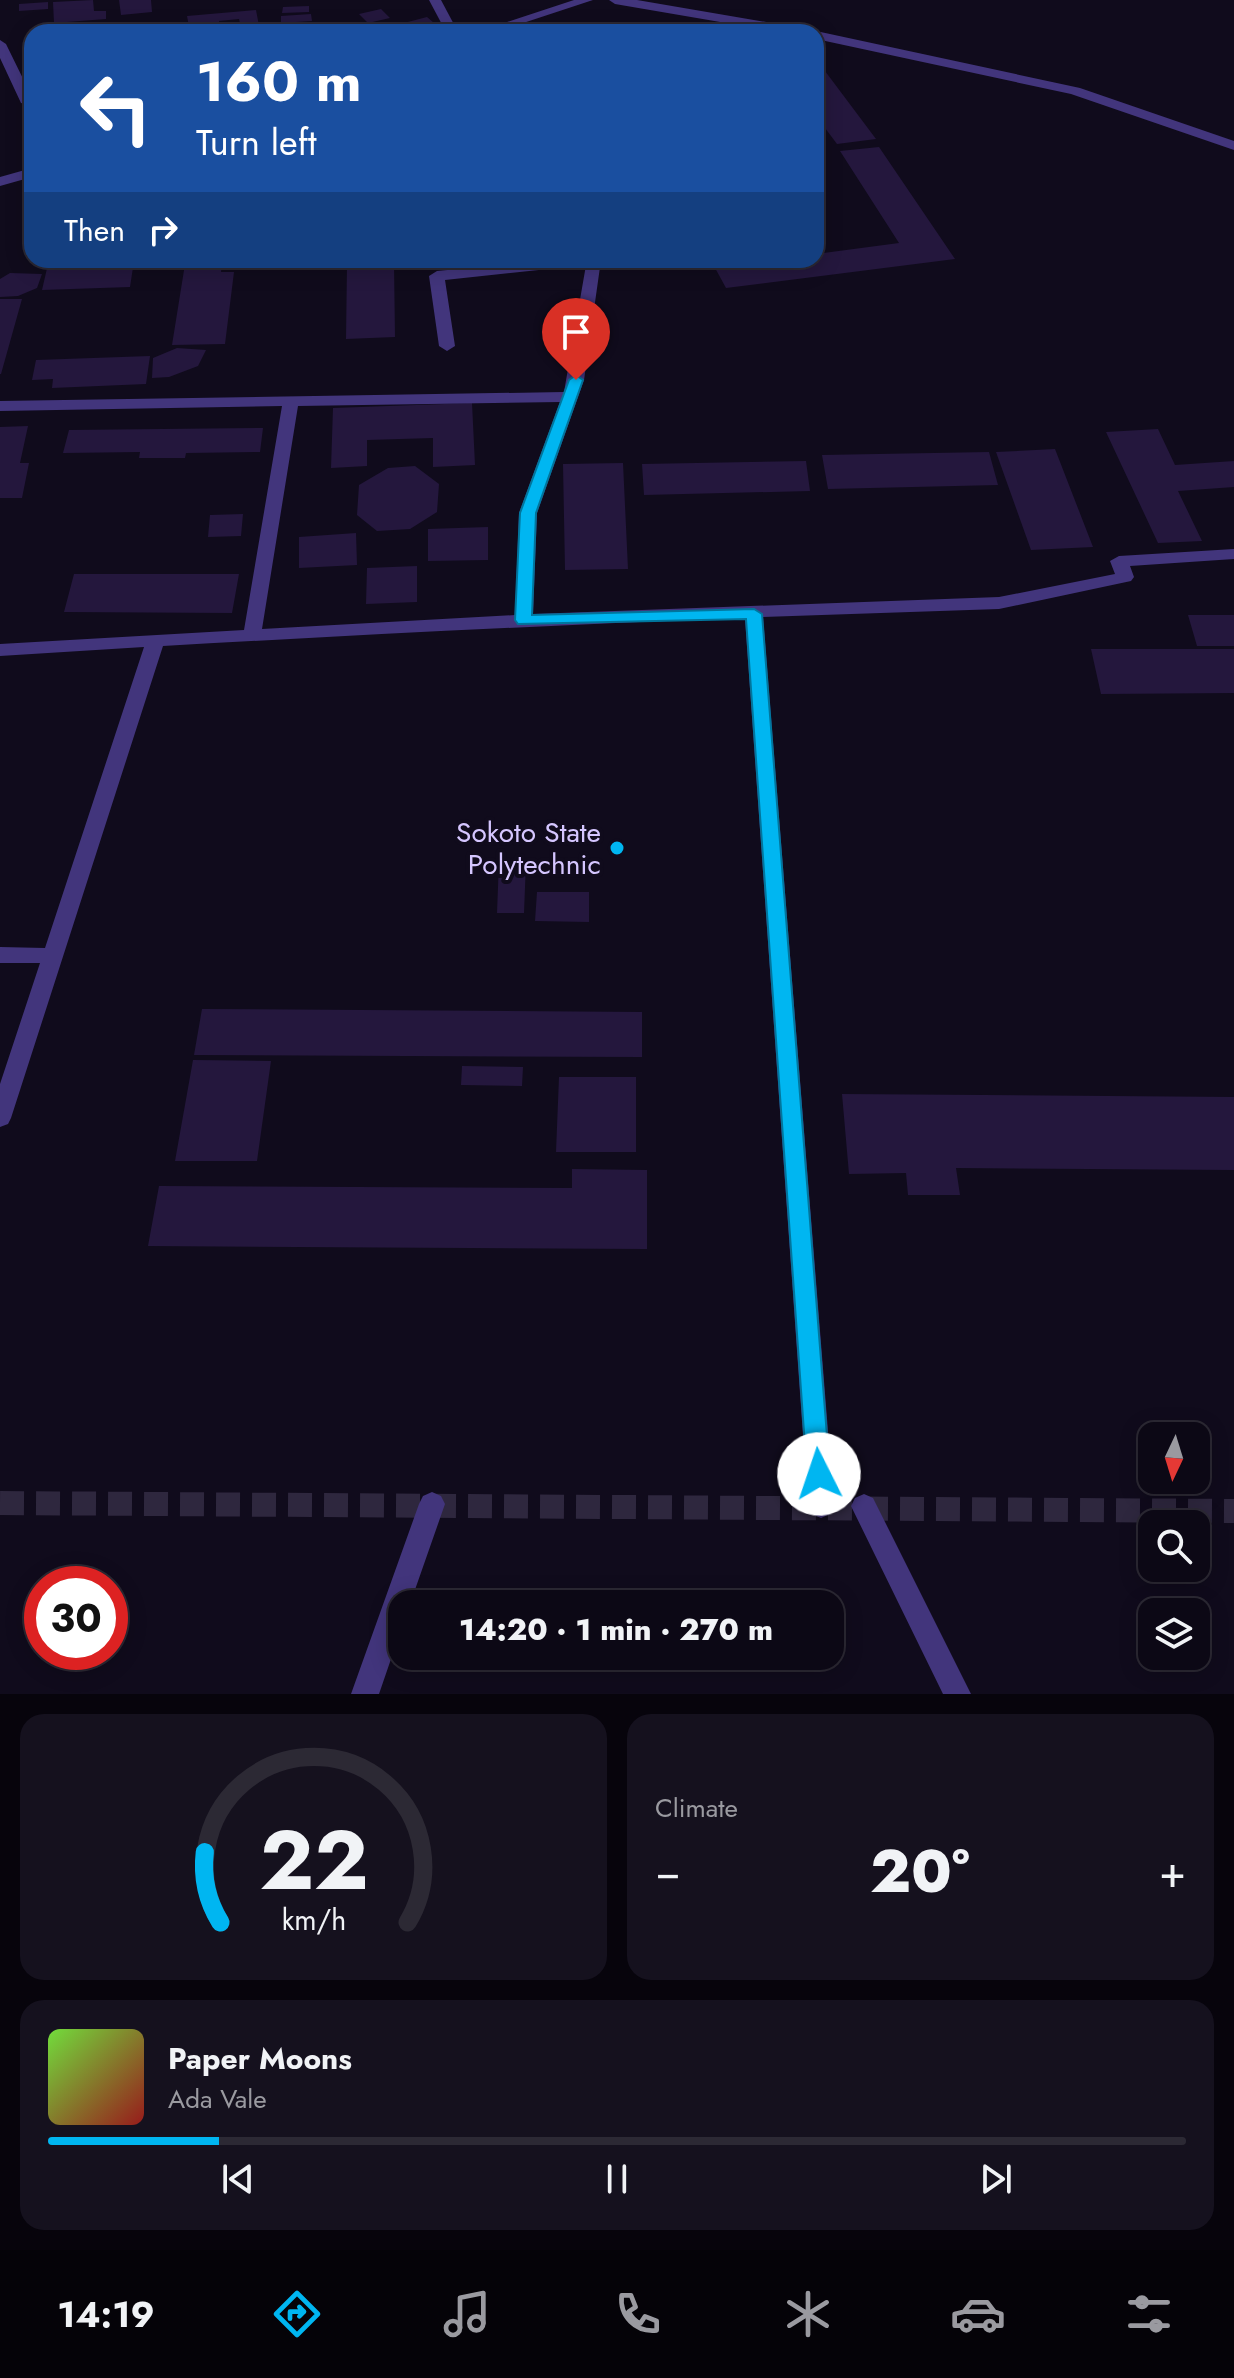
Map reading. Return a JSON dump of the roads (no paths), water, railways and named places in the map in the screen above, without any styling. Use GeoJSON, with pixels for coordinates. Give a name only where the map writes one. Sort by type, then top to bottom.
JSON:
{"type":"FeatureCollection","features":[{"type":"Feature","properties":{"kind":"street"},"geometry":{"type":"LineString","coordinates":[[435,0],[448,24]]}},
{"type":"Feature","properties":{"kind":"street"},"geometry":{"type":"LineString","coordinates":[[513,24],[587,0]]}},
{"type":"Feature","properties":{"kind":"street"},"geometry":{"type":"LineString","coordinates":[[615,0],[754,24]]}},
{"type":"Feature","properties":{"kind":"street"},"geometry":{"type":"LineString","coordinates":[[824,37],[1075,91],[1234,146]]}},
{"type":"Feature","properties":{"kind":"street"},"geometry":{"type":"LineString","coordinates":[[0,44],[24,95]]}},
{"type":"Feature","properties":{"kind":"street"},"geometry":{"type":"LineString","coordinates":[[0,182],[24,174]]}},
{"type":"Feature","properties":{"kind":"street"},"geometry":{"type":"LineString","coordinates":[[447,346],[437,276],[516,268]]}},
{"type":"Feature","properties":{"kind":"street"},"geometry":{"type":"LineString","coordinates":[[524,620],[528,513],[576,380],[593,268]]}},
{"type":"Feature","properties":{"kind":"street"},"geometry":{"type":"LineString","coordinates":[[0,406],[570,397]]}},
{"type":"Feature","properties":{"kind":"street"},"geometry":{"type":"LineString","coordinates":[[252,638],[291,401]]}},
{"type":"Feature","properties":{"kind":"street"},"geometry":{"type":"LineString","coordinates":[[0,650],[252,638],[524,620],[999,603],[1125,577],[1119,561],[1234,554]]}},
{"type":"Feature","properties":{"kind":"street"},"geometry":{"type":"LineString","coordinates":[[754,614],[821,1506]]}},
{"type":"Feature","properties":{"kind":"street"},"geometry":{"type":"LineString","coordinates":[[0,1118],[155,643]]}},
{"type":"Feature","properties":{"kind":"street"},"geometry":{"type":"LineString","coordinates":[[0,955],[53,956]]}},
{"type":"Feature","properties":{"kind":"street"},"geometry":{"type":"LineString","coordinates":[[365,1694],[432,1504]]}},
{"type":"Feature","properties":{"kind":"street"},"geometry":{"type":"LineString","coordinates":[[864,1506],[957,1694]]}},
{"type":"Feature","properties":{"kind":"tunnel"},"geometry":{"type":"LineString","coordinates":[[0,1503],[1234,1511]]}},
{"type":"Feature","properties":{"kind":"place","name":"Sokoto State Polytechnic"},"geometry":{"type":"Point","coordinates":[617,848]}}]}
